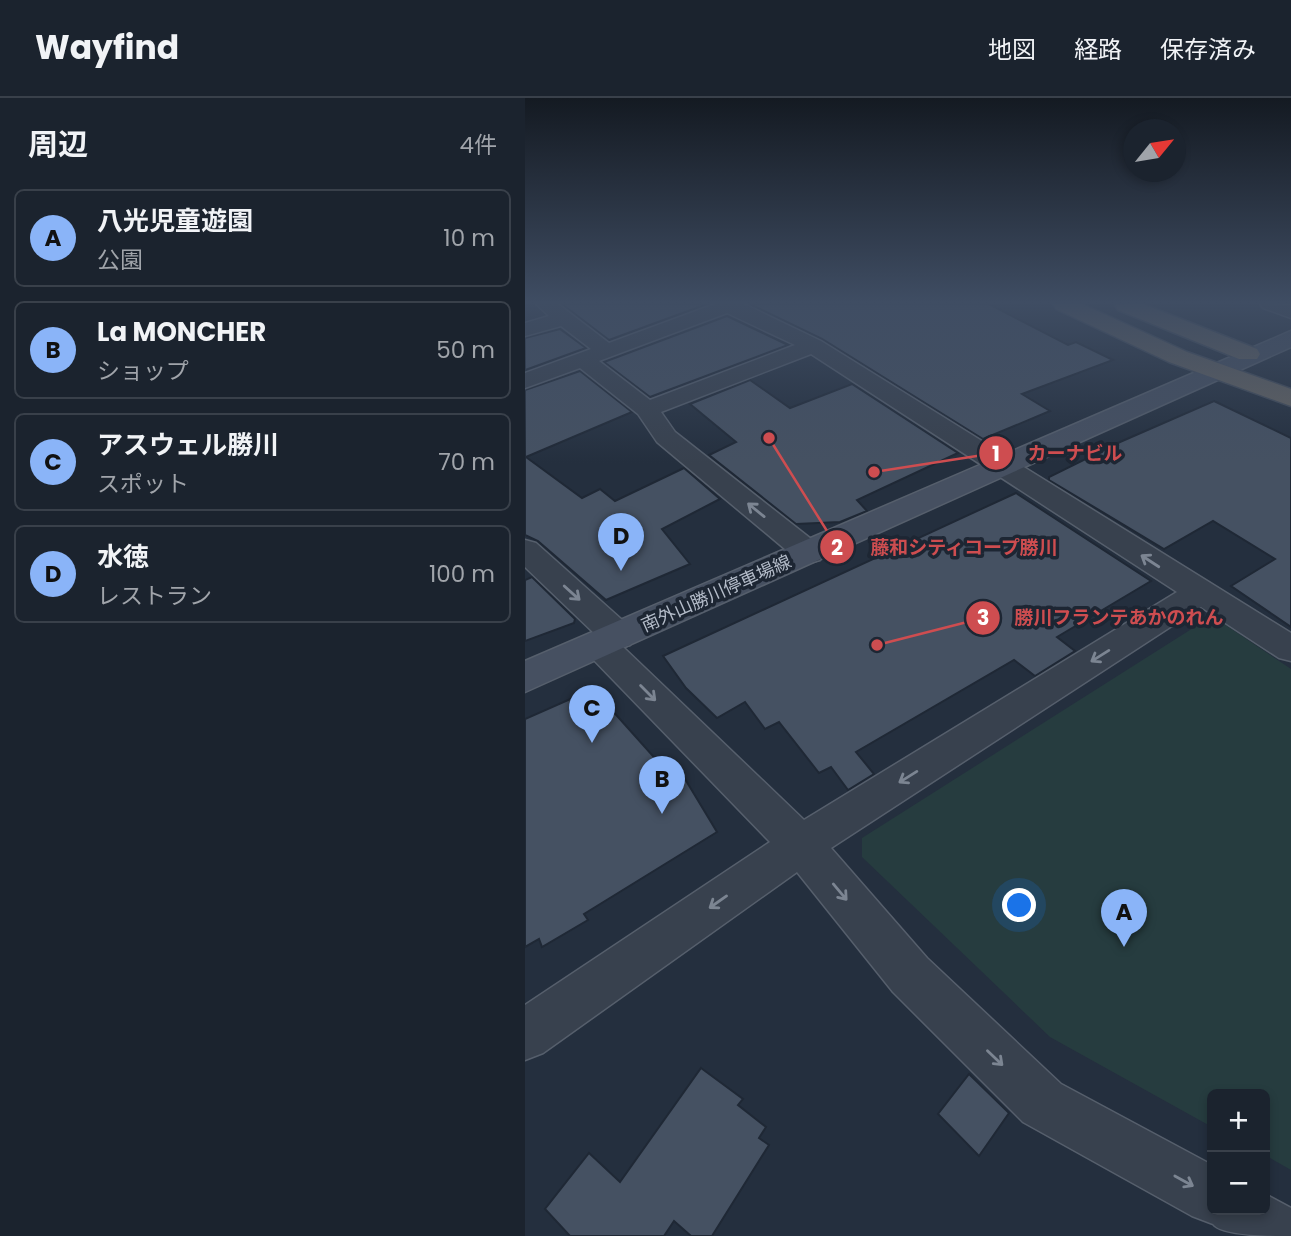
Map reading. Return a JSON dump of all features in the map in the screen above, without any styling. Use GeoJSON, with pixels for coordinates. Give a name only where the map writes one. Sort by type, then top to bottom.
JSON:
{"type":"FeatureCollection","features":[{"type":"Feature","properties":{"kind":"highway"},"geometry":{"type":"LineString","coordinates":[[1182,357],[1291,398]]}},
{"type":"Feature","properties":{"kind":"main road","name":"南外山勝川停車場線"},"geometry":{"type":"LineString","coordinates":[[525,677],[1218,372],[1262,357]]}},
{"type":"Feature","properties":{"kind":"street"},"geometry":{"type":"LineString","coordinates":[[525,380],[588,357]]}},
{"type":"Feature","properties":{"kind":"street"},"geometry":{"type":"LineString","coordinates":[[596,357],[647,409],[666,437],[809,553]]}},
{"type":"Feature","properties":{"kind":"street"},"geometry":{"type":"LineString","coordinates":[[647,409],[784,357]]}},
{"type":"Feature","properties":{"kind":"street"},"geometry":{"type":"LineString","coordinates":[[831,357],[1291,649]]}},
{"type":"Feature","properties":{"kind":"street"},"geometry":{"type":"LineString","coordinates":[[525,550],[801,845],[910,975],[1042,1103],[1207,1193]]}},
{"type":"Feature","properties":{"kind":"street"},"geometry":{"type":"LineString","coordinates":[[525,1035],[801,845],[1199,593]]}},
{"type":"Feature","properties":{"kind":"street"},"geometry":{"type":"LineString","coordinates":[[1245,1215],[1284,1236]]}},
{"type":"Feature","properties":{"kind":"green space"},"geometry":{"type":"Polygon","coordinates":[[[1201,623],[1224,624],[1291,669],[1291,1170],[1270,1158],[1270,1089],[1207,1089],[1207,1124],[1050,1037],[862,857],[862,838],[1201,623]]]}},
{"type":"Feature","properties":{"kind":"building"},"geometry":{"type":"Polygon","coordinates":[[[525,357],[561,357],[525,370],[525,357]]]}},
{"type":"Feature","properties":{"kind":"building"},"geometry":{"type":"Polygon","coordinates":[[[617,357],[756,357],[650,397],[604,362],[617,357]]]}},
{"type":"Feature","properties":{"kind":"building"},"geometry":{"type":"Polygon","coordinates":[[[851,357],[1107,357],[1113,360],[1022,394],[1050,411],[983,439],[851,357]]]}},
{"type":"Feature","properties":{"kind":"building"},"geometry":{"type":"Polygon","coordinates":[[[580,371],[632,412],[526,457],[582,498],[600,489],[615,501],[684,468],[720,499],[662,529],[690,564],[606,600],[538,541],[525,535],[525,390],[580,371]]]}},
{"type":"Feature","properties":{"kind":"building"},"geometry":{"type":"Polygon","coordinates":[[[750,380],[790,408],[852,384],[958,453],[857,500],[867,511],[840,522],[796,524],[709,455],[736,442],[690,404],[750,380]]]}},
{"type":"Feature","properties":{"kind":"building"},"geometry":{"type":"Polygon","coordinates":[[[1214,401],[1291,438],[1291,627],[1231,586],[1275,559],[1213,521],[1164,549],[1049,480],[1049,477],[1120,442],[1214,401]]]}},
{"type":"Feature","properties":{"kind":"building"},"geometry":{"type":"Polygon","coordinates":[[[1016,493],[1151,581],[1057,637],[1075,651],[1035,676],[1014,660],[856,752],[874,774],[848,790],[831,767],[819,773],[779,722],[765,729],[745,702],[717,718],[686,688],[663,656],[1016,493]]]}},
{"type":"Feature","properties":{"kind":"building"},"geometry":{"type":"Polygon","coordinates":[[[532,577],[575,619],[574,623],[525,641],[525,580],[532,577]]]}},
{"type":"Feature","properties":{"kind":"building"},"geometry":{"type":"Polygon","coordinates":[[[593,689],[669,774],[679,769],[717,832],[584,914],[588,920],[542,947],[539,939],[525,947],[525,719],[593,689]]]}},
{"type":"Feature","properties":{"kind":"building"},"geometry":{"type":"Polygon","coordinates":[[[701,1068],[743,1099],[738,1105],[766,1127],[759,1138],[769,1145],[712,1236],[691,1236],[674,1221],[664,1236],[570,1236],[545,1209],[589,1153],[620,1182],[701,1068]]]}},
{"type":"Feature","properties":{"kind":"building"},"geometry":{"type":"Polygon","coordinates":[[[969,1074],[1009,1113],[979,1156],[938,1114],[969,1074]]]}},
{"type":"Feature","properties":{"kind":"place","name":"藤和シティコープ勝川"},"geometry":{"type":"Point","coordinates":[769,438]}},
{"type":"Feature","properties":{"kind":"place","name":"カーナビル"},"geometry":{"type":"Point","coordinates":[874,472]}},
{"type":"Feature","properties":{"kind":"place","name":"水徳"},"geometry":{"type":"Point","coordinates":[621,571]}},
{"type":"Feature","properties":{"kind":"place","name":"勝川フランテあかのれん"},"geometry":{"type":"Point","coordinates":[877,645]}},
{"type":"Feature","properties":{"kind":"place","name":"アスウェル勝川"},"geometry":{"type":"Point","coordinates":[592,743]}},
{"type":"Feature","properties":{"kind":"place","name":"La MONCHER"},"geometry":{"type":"Point","coordinates":[662,814]}},
{"type":"Feature","properties":{"kind":"place","name":"八光児童遊園"},"geometry":{"type":"Point","coordinates":[1124,947]}}]}
